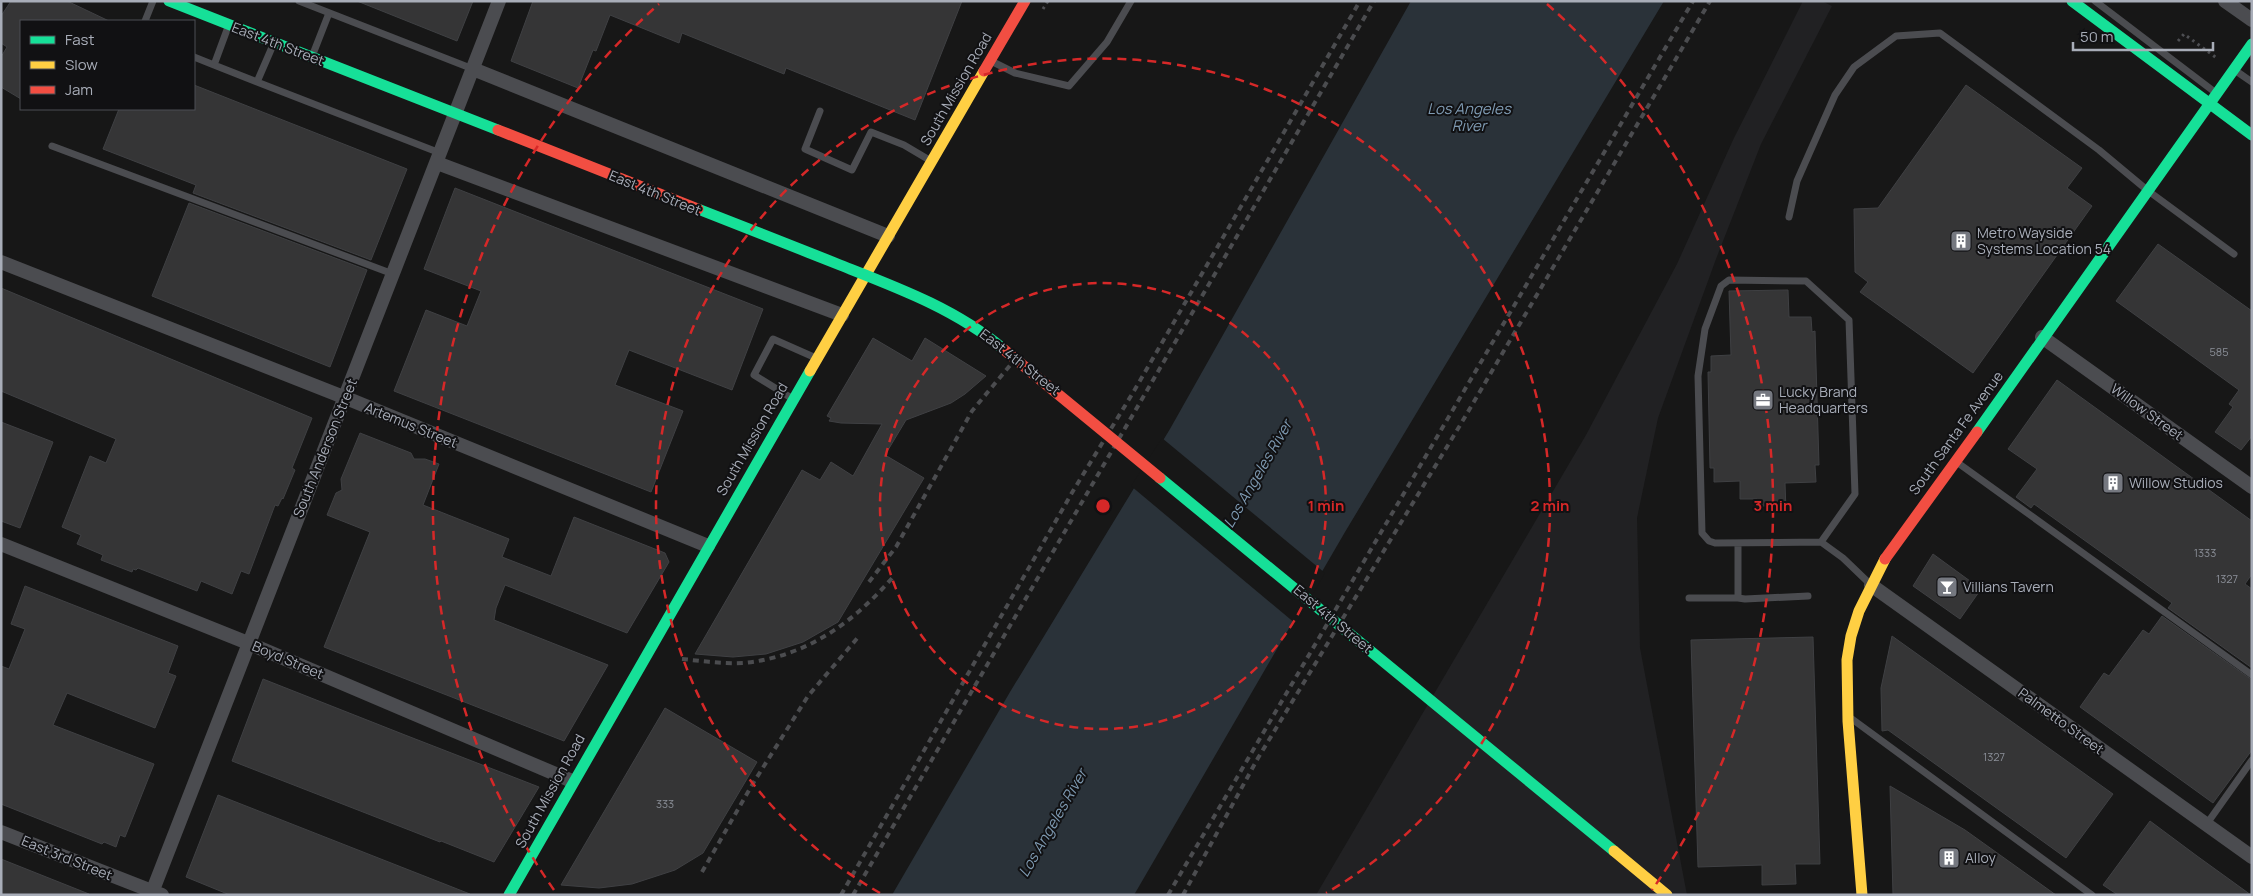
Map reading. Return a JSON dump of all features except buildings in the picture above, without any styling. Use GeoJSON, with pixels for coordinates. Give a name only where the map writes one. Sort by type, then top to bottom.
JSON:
{"type":"FeatureCollection","features":[{"type":"Feature","properties":{"kind":"street","name":"East 4th Street"},"geometry":{"type":"LineString","coordinates":[[169,1],[188,5],[229,25],[888,284],[935,305],[987,335],[1667,895]]}},
{"type":"Feature","properties":{"kind":"street","name":"South Anderson Street"},"geometry":{"type":"LineString","coordinates":[[155,894],[248,643],[346,398],[499,1]]}},
{"type":"Feature","properties":{"kind":"street","name":"South Mission Road"},"geometry":{"type":"LineString","coordinates":[[509,895],[572,781],[1025,1]]}},
{"type":"Feature","properties":{"kind":"street"},"geometry":{"type":"LineString","coordinates":[[2072,1],[2139,53],[2252,134]]}},
{"type":"Feature","properties":{"kind":"street"},"geometry":{"type":"LineString","coordinates":[[2225,1],[2252,20]]}},
{"type":"Feature","properties":{"kind":"street","name":"South Santa Fe Avenue"},"geometry":{"type":"LineString","coordinates":[[1862,895],[1848,717],[1848,659],[1851,635],[1871,585],[1893,546],[1956,461],[2042,337],[2252,44]]}},
{"type":"Feature","properties":{"kind":"street"},"geometry":{"type":"LineString","coordinates":[[473,70],[888,236]]}},
{"type":"Feature","properties":{"kind":"street"},"geometry":{"type":"LineString","coordinates":[[438,158],[842,316]]}},
{"type":"Feature","properties":{"kind":"street","name":"Artemus Street"},"geometry":{"type":"LineString","coordinates":[[1,262],[346,398],[708,546]]}},
{"type":"Feature","properties":{"kind":"street","name":"Willow Street"},"geometry":{"type":"LineString","coordinates":[[2042,337],[2252,487]]}},
{"type":"Feature","properties":{"kind":"street","name":"Boyd Street"},"geometry":{"type":"LineString","coordinates":[[1,544],[248,643],[572,781]]}},
{"type":"Feature","properties":{"kind":"street","name":"Palmetto Street"},"geometry":{"type":"LineString","coordinates":[[1871,585],[2206,824],[2251,854]]}},
{"type":"Feature","properties":{"kind":"street","name":"East 3rd Street"},"geometry":{"type":"LineString","coordinates":[[1,832],[155,894]]}},
{"type":"Feature","properties":{"kind":"lane"},"geometry":{"type":"LineString","coordinates":[[145,20],[154,1]]}},
{"type":"Feature","properties":{"kind":"lane"},"geometry":{"type":"LineString","coordinates":[[299,1],[473,70]]}},
{"type":"Feature","properties":{"kind":"lane"},"geometry":{"type":"LineString","coordinates":[[990,61],[1015,73],[1069,86],[1107,42],[1131,1]]}},
{"type":"Feature","properties":{"kind":"lane"},"geometry":{"type":"LineString","coordinates":[[2095,1],[2216,94]]}},
{"type":"Feature","properties":{"kind":"lane"},"geometry":{"type":"LineString","coordinates":[[312,57],[329,13]]}},
{"type":"Feature","properties":{"kind":"lane"},"geometry":{"type":"LineString","coordinates":[[214,65],[229,25]]}},
{"type":"Feature","properties":{"kind":"lane"},"geometry":{"type":"LineString","coordinates":[[1788,217],[1797,181],[1835,95],[1854,67],[1896,36],[1940,33],[2099,150],[2147,190],[2234,254]]}},
{"type":"Feature","properties":{"kind":"lane"},"geometry":{"type":"LineString","coordinates":[[257,82],[274,42]]}},
{"type":"Feature","properties":{"kind":"lane"},"geometry":{"type":"LineString","coordinates":[[195,57],[438,158]]}},
{"type":"Feature","properties":{"kind":"lane"},"geometry":{"type":"LineString","coordinates":[[2234,69],[2252,82]]}},
{"type":"Feature","properties":{"kind":"lane"},"geometry":{"type":"LineString","coordinates":[[820,111],[805,149],[852,170],[871,132],[904,145],[932,161]]}},
{"type":"Feature","properties":{"kind":"lane"},"geometry":{"type":"LineString","coordinates":[[52,146],[394,274]]}},
{"type":"Feature","properties":{"kind":"lane"},"geometry":{"type":"LineString","coordinates":[[1821,542],[1855,494],[1849,320],[1806,280],[1729,280],[1722,286],[1705,328],[1698,376],[1702,533],[1710,541],[1738,543],[1821,542],[1842,558],[1871,585]]}},
{"type":"Feature","properties":{"kind":"lane"},"geometry":{"type":"LineString","coordinates":[[793,400],[754,375],[773,339],[817,358]]}},
{"type":"Feature","properties":{"kind":"lane"},"geometry":{"type":"LineString","coordinates":[[1956,461],[2252,675]]}},
{"type":"Feature","properties":{"kind":"lane"},"geometry":{"type":"LineString","coordinates":[[1738,543],[1738,598]]}},
{"type":"Feature","properties":{"kind":"lane"},"geometry":{"type":"LineString","coordinates":[[1689,598],[1738,598],[1745,600],[1808,596]]}},
{"type":"Feature","properties":{"kind":"lane"},"geometry":{"type":"LineString","coordinates":[[1848,717],[2092,895]]}},
{"type":"Feature","properties":{"kind":"lane"},"geometry":{"type":"LineString","coordinates":[[2206,824],[2252,760]]}},
{"type":"Feature","properties":{"kind":"path"},"geometry":{"type":"LineString","coordinates":[[2178,41],[2184,34],[2222,62]]}},
{"type":"Feature","properties":{"kind":"shaded area"},"geometry":{"type":"Polygon","coordinates":[[[1803,1],[1822,1],[1832,6],[1761,144],[1716,259],[1658,418],[1637,518],[1640,648],[1687,895],[1316,895],[1586,435],[1677,264],[1733,140],[1803,1]]]}},
{"type":"Feature","properties":{"kind":"water","name":"Los Angeles River"},"geometry":{"type":"Polygon","coordinates":[[[1411,1],[1664,1],[1345,532],[1134,895],[892,895],[1010,692],[1170,429],[1411,1]]]}},
{"type":"Feature","properties":{"kind":"pier"},"geometry":{"type":"Polygon","coordinates":[[[1162,438],[1325,573],[1296,624],[1131,486],[1162,438]]]}},
{"type":"Feature","properties":{"kind":"railway"},"geometry":{"type":"LineString","coordinates":[[841,895],[1073,491],[1134,391],[1360,1]]}},
{"type":"Feature","properties":{"kind":"railway"},"geometry":{"type":"LineString","coordinates":[[853,895],[1374,1]]}},
{"type":"Feature","properties":{"kind":"railway"},"geometry":{"type":"LineString","coordinates":[[1168,895],[1693,1]]}},
{"type":"Feature","properties":{"kind":"railway"},"geometry":{"type":"LineString","coordinates":[[1183,895],[1258,758],[1459,427],[1710,1]]}},
{"type":"Feature","properties":{"kind":"railway"},"geometry":{"type":"LineString","coordinates":[[869,582],[896,547],[972,411],[1017,357]]}},
{"type":"Feature","properties":{"kind":"railway"},"geometry":{"type":"LineString","coordinates":[[682,659],[720,663],[743,663],[787,654],[827,635],[845,623],[878,594],[893,577]]}},
{"type":"Feature","properties":{"kind":"railway"},"geometry":{"type":"LineString","coordinates":[[702,872],[752,785],[808,696],[860,635]]}},
{"type":"Feature","properties":{"kind":"traffic: fast"},"geometry":{"type":"LineString","coordinates":[[169,1],[498,130]]}},
{"type":"Feature","properties":{"kind":"traffic: fast"},"geometry":{"type":"LineString","coordinates":[[2072,1],[2252,135]]}},
{"type":"Feature","properties":{"kind":"traffic: fast"},"geometry":{"type":"LineString","coordinates":[[1977,432],[2252,44]]}},
{"type":"Feature","properties":{"kind":"traffic: fast"},"geometry":{"type":"LineString","coordinates":[[698,209],[925,300],[965,322],[1002,348]]}},
{"type":"Feature","properties":{"kind":"traffic: fast"},"geometry":{"type":"LineString","coordinates":[[509,895],[810,371]]}},
{"type":"Feature","properties":{"kind":"traffic: fast"},"geometry":{"type":"LineString","coordinates":[[1160,478],[1614,851]]}},
{"type":"Feature","properties":{"kind":"traffic: slow"},"geometry":{"type":"LineString","coordinates":[[810,371],[984,71]]}},
{"type":"Feature","properties":{"kind":"traffic: slow"},"geometry":{"type":"LineString","coordinates":[[1862,895],[1848,721],[1847,660],[1851,636],[1859,611],[1885,559]]}},
{"type":"Feature","properties":{"kind":"traffic: slow"},"geometry":{"type":"LineString","coordinates":[[1614,851],[1667,895]]}},
{"type":"Feature","properties":{"kind":"traffic: jam"},"geometry":{"type":"LineString","coordinates":[[984,71],[1025,1]]}},
{"type":"Feature","properties":{"kind":"traffic: jam"},"geometry":{"type":"LineString","coordinates":[[498,130],[698,209]]}},
{"type":"Feature","properties":{"kind":"traffic: jam"},"geometry":{"type":"LineString","coordinates":[[1002,348],[1160,478]]}},
{"type":"Feature","properties":{"kind":"traffic: jam"},"geometry":{"type":"LineString","coordinates":[[1885,559],[1977,432]]}},
{"type":"Feature","properties":{"kind":"place","name":"Metro Wayside Systems Location 54"},"geometry":{"type":"Point","coordinates":[1961,241]}},
{"type":"Feature","properties":{"kind":"place","name":"Lucky Brand Headquarters"},"geometry":{"type":"Point","coordinates":[1763,400]}},
{"type":"Feature","properties":{"kind":"place","name":"Willow Studios"},"geometry":{"type":"Point","coordinates":[2113,483]}},
{"type":"Feature","properties":{"kind":"place","name":"Villians Tavern"},"geometry":{"type":"Point","coordinates":[1947,587]}},
{"type":"Feature","properties":{"kind":"place","name":"Alloy"},"geometry":{"type":"Point","coordinates":[1949,858]}}]}
